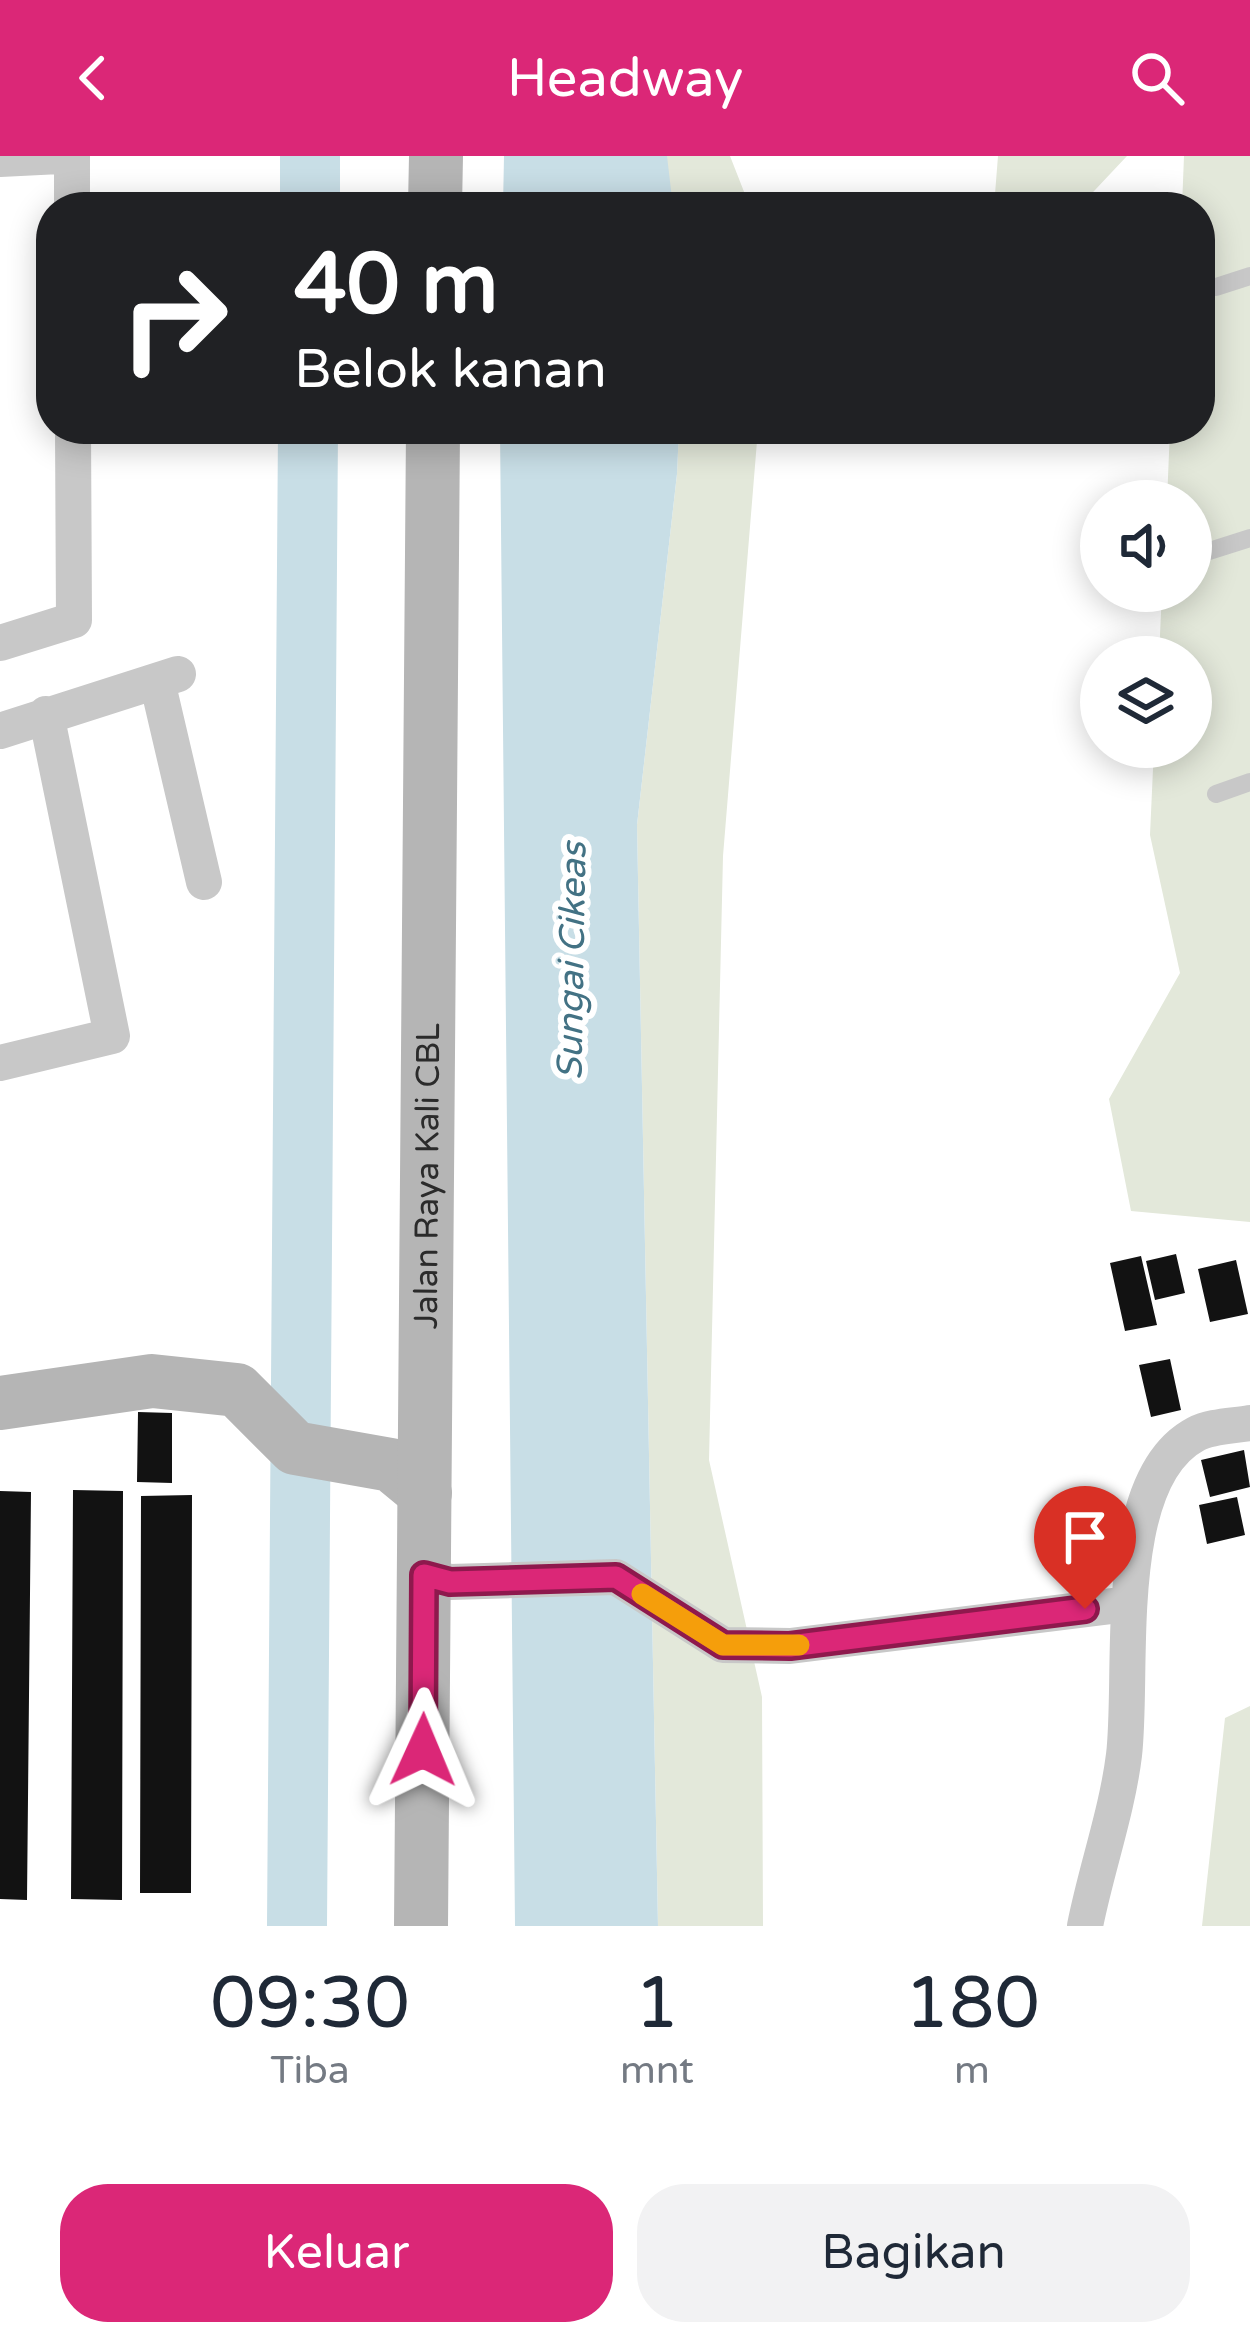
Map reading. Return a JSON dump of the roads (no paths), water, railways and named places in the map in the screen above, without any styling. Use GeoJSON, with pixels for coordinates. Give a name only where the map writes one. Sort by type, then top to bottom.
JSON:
{"type":"FeatureCollection","features":[{"type":"Feature","properties":{"kind":"main road"},"geometry":{"type":"LineString","coordinates":[[435,192],[436,156]]}},
{"type":"Feature","properties":{"kind":"main road","name":"Jalan Raya Kali CBL"},"geometry":{"type":"LineString","coordinates":[[421,1926],[437,1578],[425,1492],[433,444]]}},
{"type":"Feature","properties":{"kind":"main road"},"geometry":{"type":"LineString","coordinates":[[0,1403],[152,1381],[237,1390],[295,1448],[391,1465],[425,1492]]}},
{"type":"Feature","properties":{"kind":"street"},"geometry":{"type":"LineString","coordinates":[[0,159],[60,156]]}},
{"type":"Feature","properties":{"kind":"street"},"geometry":{"type":"LineString","coordinates":[[72,156],[72,192]]}},
{"type":"Feature","properties":{"kind":"street"},"geometry":{"type":"LineString","coordinates":[[0,643],[74,620],[73,444]]}},
{"type":"Feature","properties":{"kind":"street"},"geometry":{"type":"LineString","coordinates":[[0,731],[168,677],[204,882]]}},
{"type":"Feature","properties":{"kind":"street"},"geometry":{"type":"LineString","coordinates":[[0,1063],[112,1036],[46,714]]}},
{"type":"Feature","properties":{"kind":"street"},"geometry":{"type":"LineString","coordinates":[[1084,1926],[1124,1757],[1128,1604],[1144,1497],[1180,1444],[1199,1431],[1250,1423]]}},
{"type":"Feature","properties":{"kind":"street"},"geometry":{"type":"LineString","coordinates":[[437,1578],[616,1577],[723,1645],[790,1646],[1128,1604]]}},
{"type":"Feature","properties":{"kind":"lane"},"geometry":{"type":"LineString","coordinates":[[1216,287],[1250,276]]}},
{"type":"Feature","properties":{"kind":"lane"},"geometry":{"type":"LineString","coordinates":[[1212,551],[1250,538]]}},
{"type":"Feature","properties":{"kind":"lane"},"geometry":{"type":"LineString","coordinates":[[1216,794],[1250,782]]}},
{"type":"Feature","properties":{"kind":"water"},"geometry":{"type":"Polygon","coordinates":[[[504,156],[667,156],[671,192],[503,192],[504,156]]]}},
{"type":"Feature","properties":{"kind":"water","name":"Sungai Cikeas"},"geometry":{"type":"Polygon","coordinates":[[[500,444],[678,444],[637,825],[658,1926],[515,1926],[500,444]]]}},
{"type":"Feature","properties":{"kind":"waterway"},"geometry":{"type":"LineString","coordinates":[[310,156],[310,192]]}},
{"type":"Feature","properties":{"kind":"waterway"},"geometry":{"type":"LineString","coordinates":[[297,1926],[308,444]]}}]}
